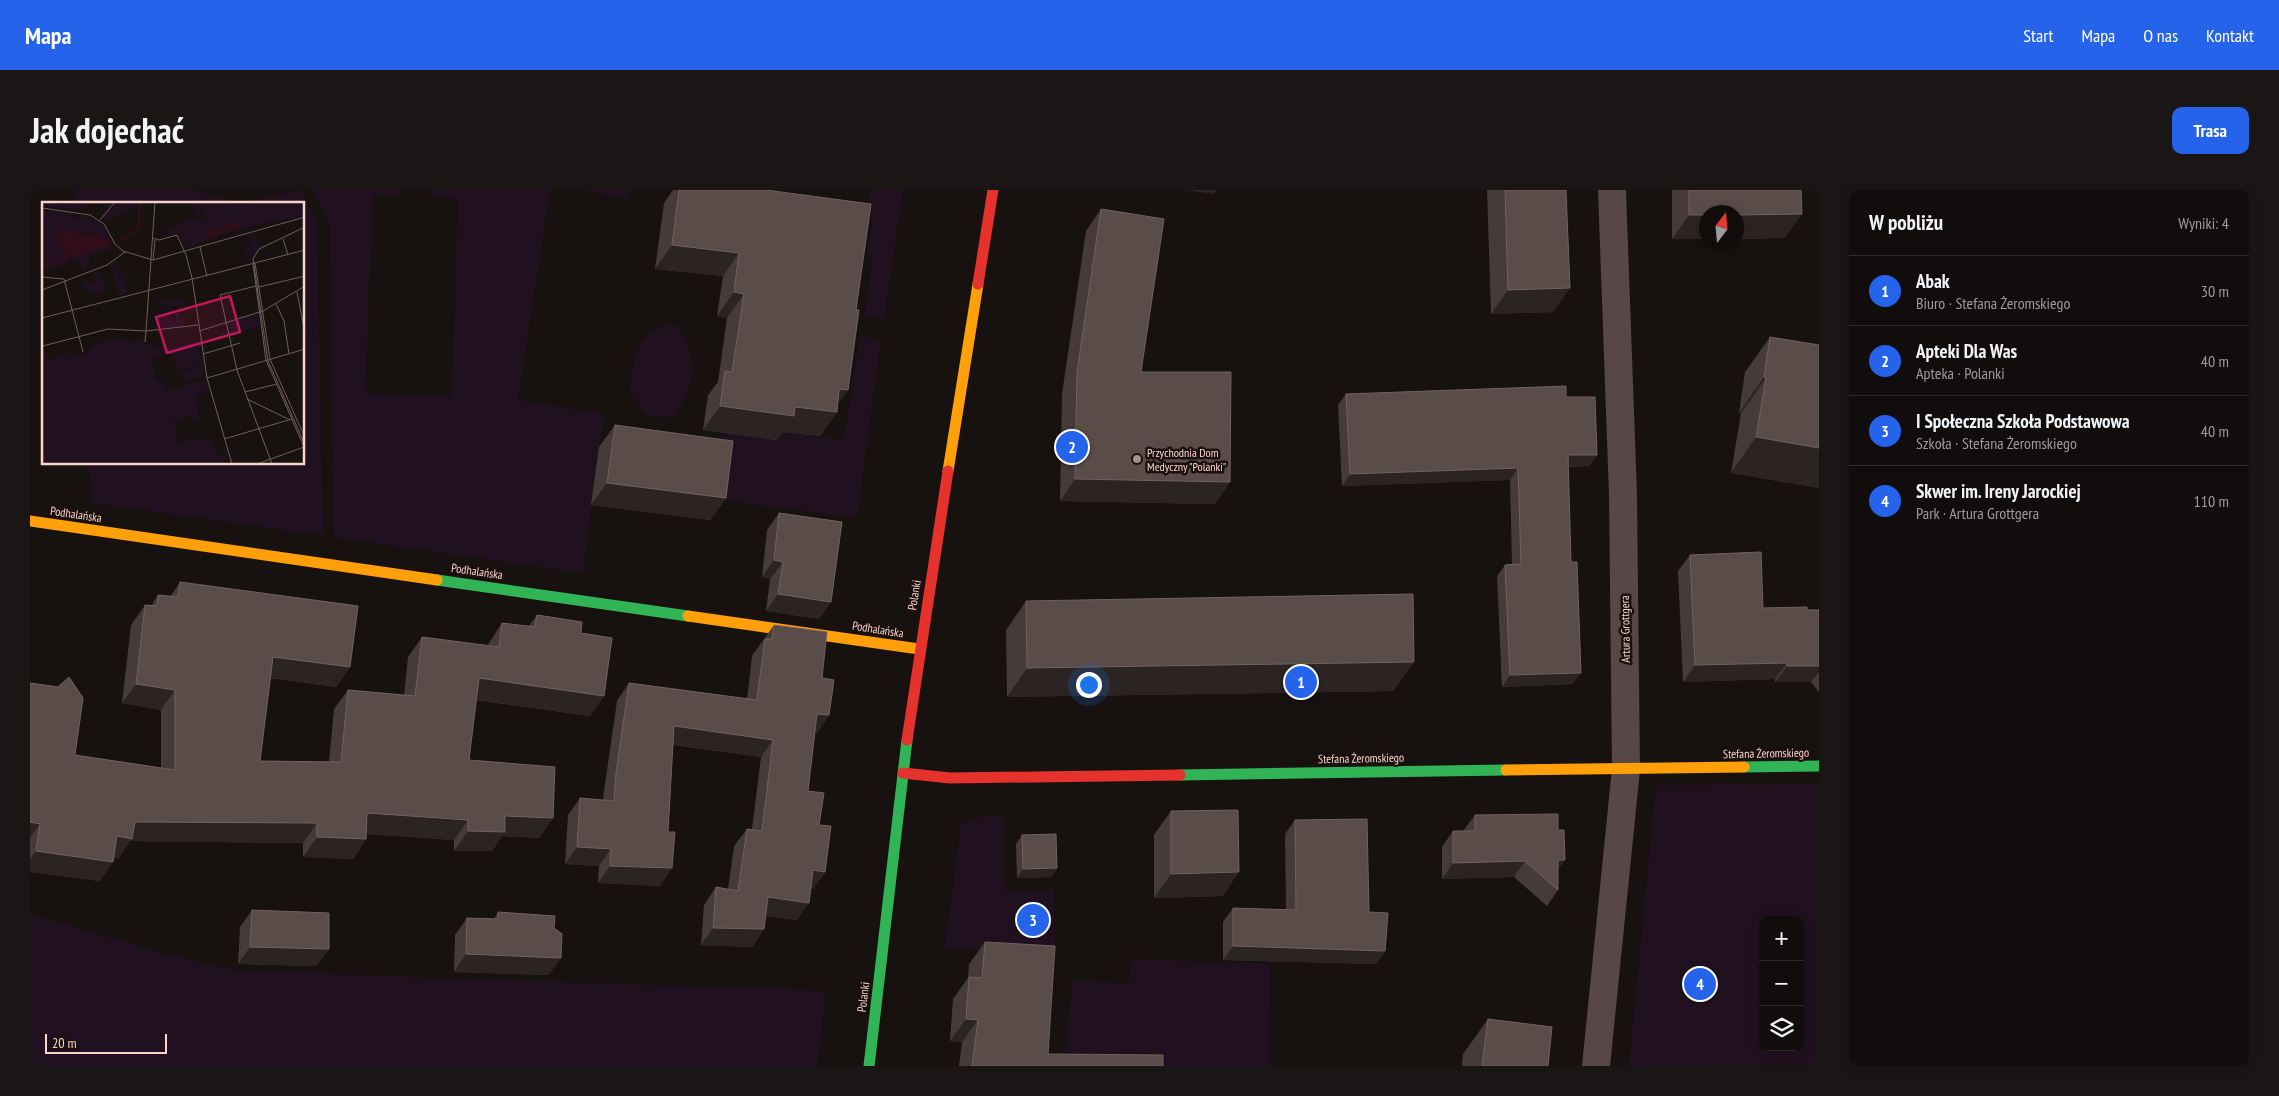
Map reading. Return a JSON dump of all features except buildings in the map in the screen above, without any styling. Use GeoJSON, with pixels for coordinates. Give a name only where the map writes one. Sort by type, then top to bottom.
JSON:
{"type":"FeatureCollection","features":[{"type":"Feature","properties":{"kind":"street","name":"Polanki"},"geometry":{"type":"LineString","coordinates":[[869,1066],[919,649],[993,190]]}},
{"type":"Feature","properties":{"kind":"street","name":"Artura Grottgera"},"geometry":{"type":"LineString","coordinates":[[1596,1066],[1626,770],[1623,495],[1612,190]]}},
{"type":"Feature","properties":{"kind":"street","name":"Podhalańska"},"geometry":{"type":"LineString","coordinates":[[30,521],[919,649]]}},
{"type":"Feature","properties":{"kind":"street","name":"Stefana Żeromskiego"},"geometry":{"type":"LineString","coordinates":[[903,773],[950,778],[1819,766]]}},
{"type":"Feature","properties":{"kind":"shaded area"},"geometry":{"type":"Polygon","coordinates":[[[76,190],[193,190],[235,202],[75,202],[76,190]]]}},
{"type":"Feature","properties":{"kind":"shaded area"},"geometry":{"type":"Polygon","coordinates":[[[301,190],[317,223],[323,535],[92,503],[89,465],[305,465],[305,202],[243,202],[301,190]]]}},
{"type":"Feature","properties":{"kind":"shaded area"},"geometry":{"type":"Polygon","coordinates":[[[313,190],[399,190],[399,195],[373,194],[365,393],[452,397],[458,199],[428,197],[435,190],[550,190],[518,400],[604,414],[583,573],[334,537],[330,228],[313,190]]]}},
{"type":"Feature","properties":{"kind":"shaded area"},"geometry":{"type":"Polygon","coordinates":[[[582,190],[629,190],[628,198],[582,190]]]}},
{"type":"Feature","properties":{"kind":"shaded area"},"geometry":{"type":"Polygon","coordinates":[[[871,190],[903,190],[884,319],[865,317],[872,263],[868,254],[873,217],[869,201],[871,190]]]}},
{"type":"Feature","properties":{"kind":"shaded area"},"geometry":{"type":"Polygon","coordinates":[[[667,324],[678,326],[684,337],[691,360],[691,370],[687,392],[676,415],[659,417],[648,414],[630,391],[635,359],[641,343],[656,330],[667,324]]]}},
{"type":"Feature","properties":{"kind":"shaded area"},"geometry":{"type":"Polygon","coordinates":[[[860,336],[881,339],[857,518],[713,499],[722,424],[844,440],[860,336]]]}},
{"type":"Feature","properties":{"kind":"shaded area"},"geometry":{"type":"Polygon","coordinates":[[[1819,784],[1819,1065],[1629,1066],[1656,785],[1819,784]]]}},
{"type":"Feature","properties":{"kind":"shaded area"},"geometry":{"type":"Polygon","coordinates":[[[983,816],[1003,817],[1003,890],[1054,890],[1055,952],[945,949],[961,824],[983,816]]]}},
{"type":"Feature","properties":{"kind":"shaded area"},"geometry":{"type":"Polygon","coordinates":[[[30,914],[170,955],[239,971],[826,991],[817,1066],[30,1066],[30,914]]]}},
{"type":"Feature","properties":{"kind":"shaded area"},"geometry":{"type":"Polygon","coordinates":[[[1131,959],[1270,964],[1269,1066],[1065,1066],[1072,981],[1129,983],[1131,959]]]}},
{"type":"Feature","properties":{"kind":"traffic: fast"},"geometry":{"type":"LineString","coordinates":[[437,580],[688,616]]}},
{"type":"Feature","properties":{"kind":"traffic: fast"},"geometry":{"type":"LineString","coordinates":[[869,1066],[907,740]]}},
{"type":"Feature","properties":{"kind":"traffic: fast"},"geometry":{"type":"LineString","coordinates":[[1744,767],[1819,766]]}},
{"type":"Feature","properties":{"kind":"traffic: fast"},"geometry":{"type":"LineString","coordinates":[[1180,775],[1506,770]]}},
{"type":"Feature","properties":{"kind":"traffic: slow"},"geometry":{"type":"LineString","coordinates":[[948,471],[978,284]]}},
{"type":"Feature","properties":{"kind":"traffic: slow"},"geometry":{"type":"LineString","coordinates":[[30,521],[437,580]]}},
{"type":"Feature","properties":{"kind":"traffic: slow"},"geometry":{"type":"LineString","coordinates":[[688,616],[919,649]]}},
{"type":"Feature","properties":{"kind":"traffic: slow"},"geometry":{"type":"LineString","coordinates":[[1506,770],[1744,767]]}},
{"type":"Feature","properties":{"kind":"traffic: jam"},"geometry":{"type":"LineString","coordinates":[[978,284],[993,190]]}},
{"type":"Feature","properties":{"kind":"traffic: jam"},"geometry":{"type":"LineString","coordinates":[[907,740],[948,471]]}},
{"type":"Feature","properties":{"kind":"traffic: jam"},"geometry":{"type":"LineString","coordinates":[[903,773],[950,778],[1180,775]]}},
{"type":"Feature","properties":{"kind":"place","name":"Apteki Dla Was"},"geometry":{"type":"Point","coordinates":[1072,447]}},
{"type":"Feature","properties":{"kind":"place","name":"Przychodnia Dom Medyczny \"Polanki\""},"geometry":{"type":"Point","coordinates":[1137,459]}},
{"type":"Feature","properties":{"kind":"place","name":"Abak"},"geometry":{"type":"Point","coordinates":[1301,682]}},
{"type":"Feature","properties":{"kind":"place","name":"I Społeczna Szkoła Podstawowa"},"geometry":{"type":"Point","coordinates":[1033,920]}},
{"type":"Feature","properties":{"kind":"place","name":"Skwer im. Ireny Jarockiej"},"geometry":{"type":"Point","coordinates":[1700,984]}}]}
